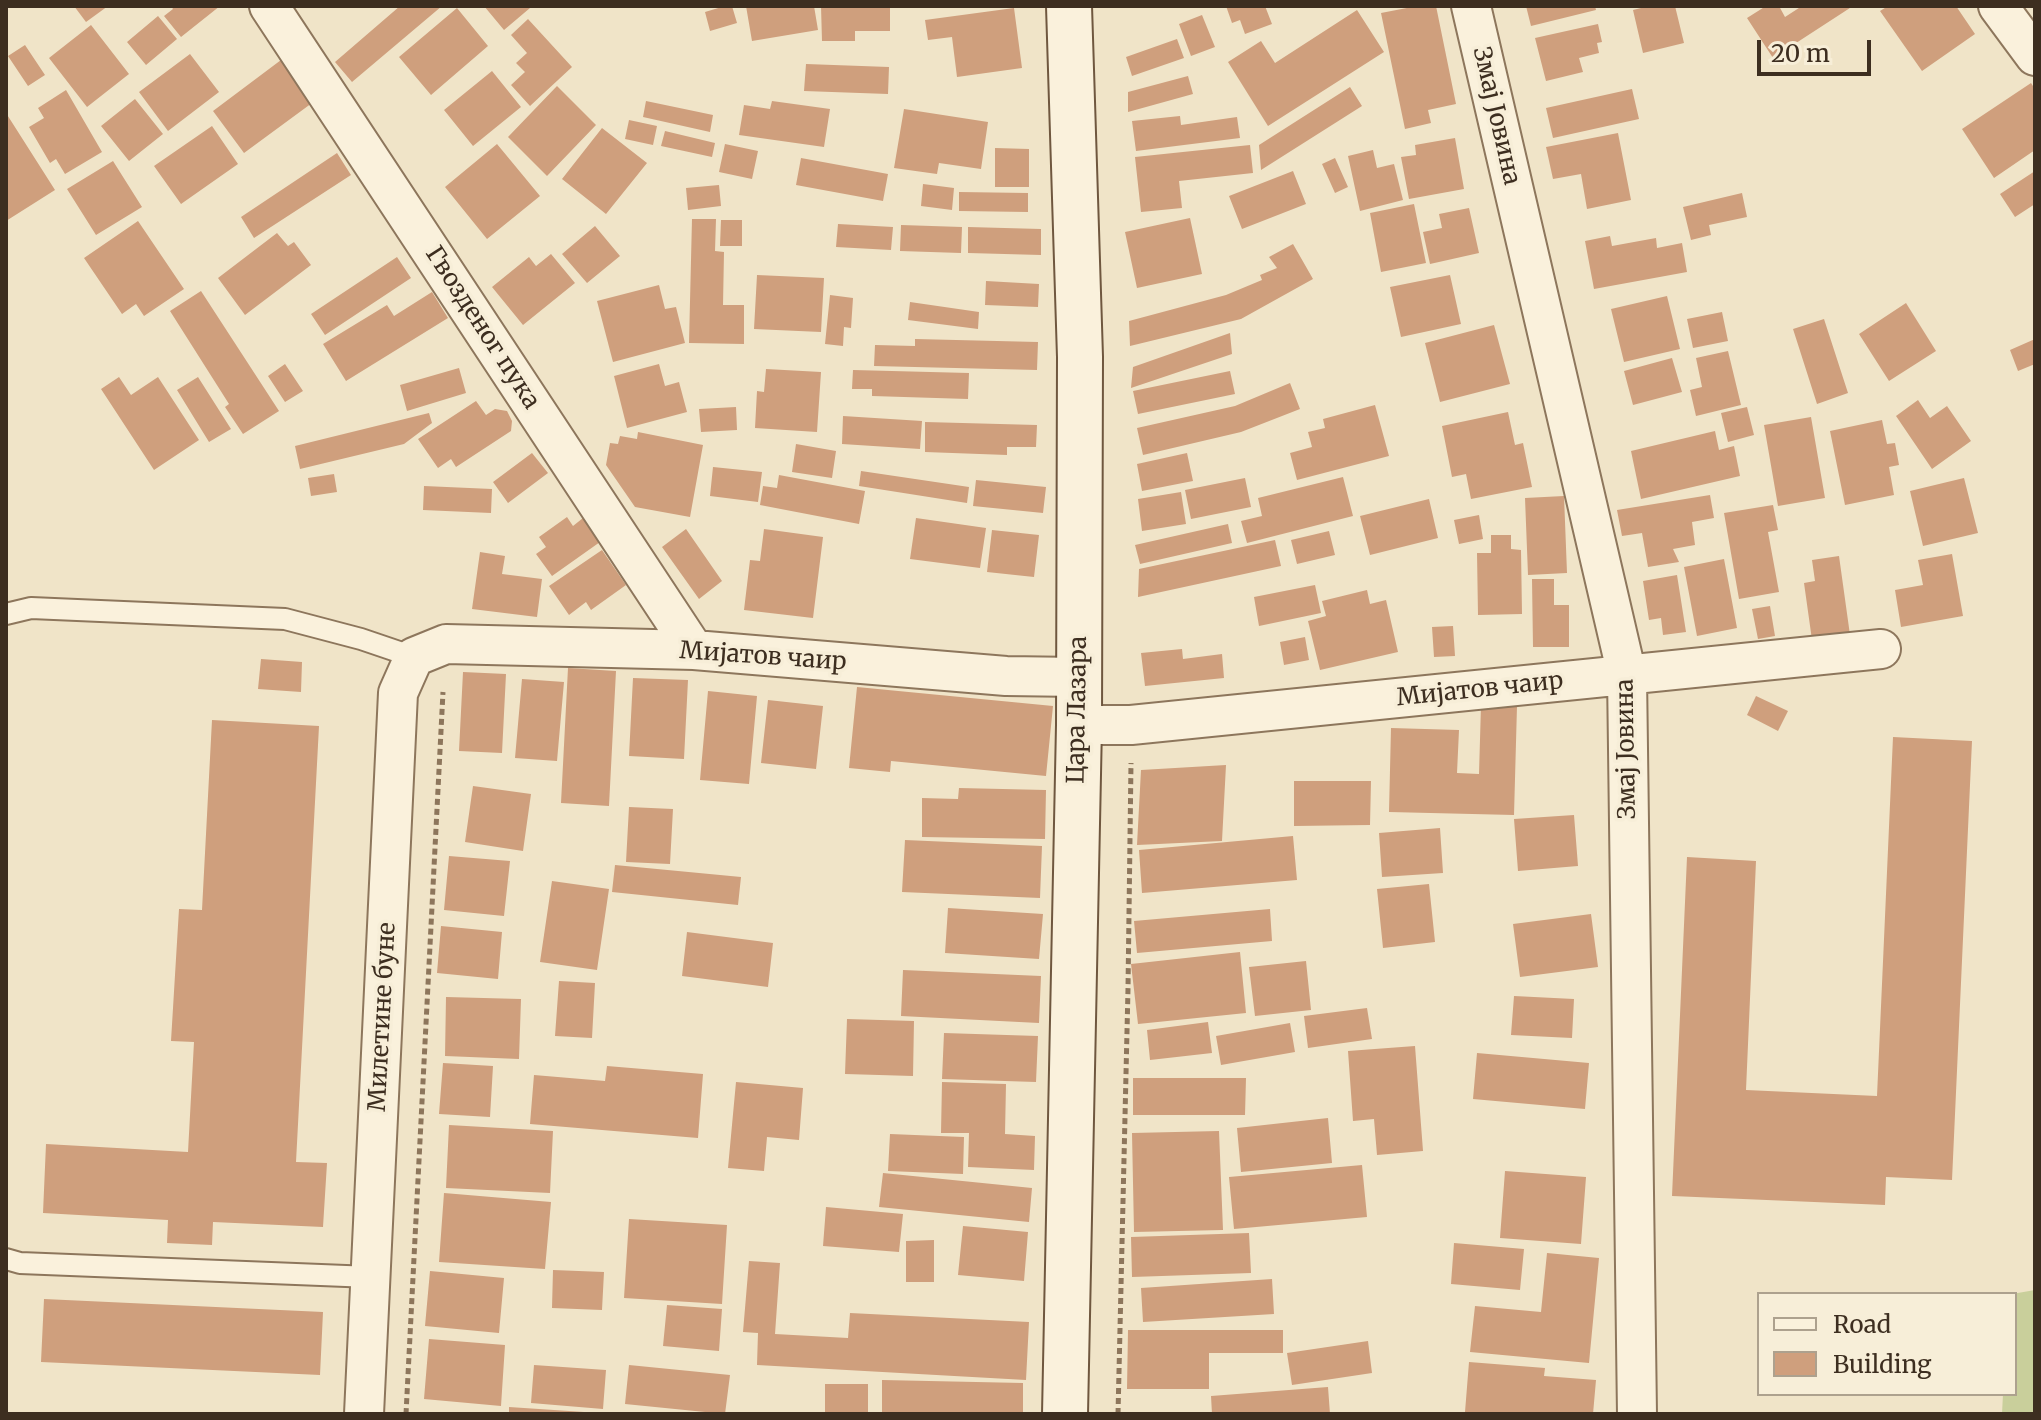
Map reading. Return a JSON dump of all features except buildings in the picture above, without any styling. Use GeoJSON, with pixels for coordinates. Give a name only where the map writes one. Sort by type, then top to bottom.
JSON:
{"type":"FeatureCollection","features":[{"type":"Feature","properties":{"kind":"main road","name":"Цара Лазара"},"geometry":{"type":"LineString","coordinates":[[1065,1414],[1079,725],[1080,357],[1069,6]]}},
{"type":"Feature","properties":{"kind":"street","name":"Гвозденог пука"},"geometry":{"type":"LineString","coordinates":[[269,6],[694,650]]}},
{"type":"Feature","properties":{"kind":"street","name":"Змај Јовина"},"geometry":{"type":"LineString","coordinates":[[1471,6],[1627,675],[1637,1414]]}},
{"type":"Feature","properties":{"kind":"street"},"geometry":{"type":"LineString","coordinates":[[1998,6],[2035,56]]}},
{"type":"Feature","properties":{"kind":"street","name":"Мијатов чаир"},"geometry":{"type":"LineString","coordinates":[[1079,725],[1131,725],[1881,649]]}},
{"type":"Feature","properties":{"kind":"street","name":"Мијатов чаир"},"geometry":{"type":"LineString","coordinates":[[430,650],[694,650],[1006,676],[1079,677]]}},
{"type":"Feature","properties":{"kind":"street","name":"Милетине буне"},"geometry":{"type":"LineString","coordinates":[[364,1414],[398,693],[430,650]]}},
{"type":"Feature","properties":{"kind":"lane"},"geometry":{"type":"LineString","coordinates":[[6,614],[31,608],[285,619],[361,639],[430,650]]}},
{"type":"Feature","properties":{"kind":"lane"},"geometry":{"type":"LineString","coordinates":[[6,1259],[20,1263],[371,1277]]}},
{"type":"Feature","properties":{"kind":"path"},"geometry":{"type":"LineString","coordinates":[[406,1414],[430,650]]}},
{"type":"Feature","properties":{"kind":"path"},"geometry":{"type":"LineString","coordinates":[[1118,1414],[1131,725]]}},
{"type":"Feature","properties":{"kind":"green space"},"geometry":{"type":"Polygon","coordinates":[[[2035,1290],[2035,1414],[2002,1414],[2003,1396],[2017,1396],[2017,1293],[2035,1290]]]}}]}
